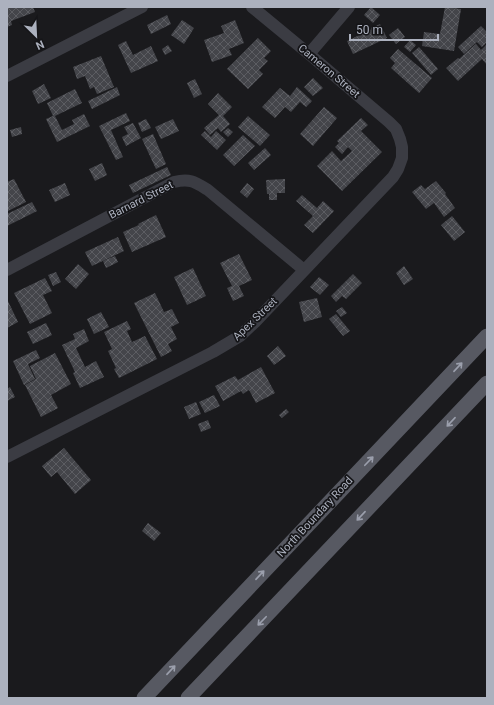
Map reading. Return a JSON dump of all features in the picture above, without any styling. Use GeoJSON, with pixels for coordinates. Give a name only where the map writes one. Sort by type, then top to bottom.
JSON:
{"type":"FeatureCollection","features":[{"type":"Feature","properties":{"kind":"main road","name":"North Boundary Road"},"geometry":{"type":"LineString","coordinates":[[144,698],[487,336]]}},
{"type":"Feature","properties":{"kind":"main road"},"geometry":{"type":"LineString","coordinates":[[188,698],[487,383]]}},
{"type":"Feature","properties":{"kind":"street"},"geometry":{"type":"LineString","coordinates":[[7,76],[142,7]]}},
{"type":"Feature","properties":{"kind":"street","name":"Cameron Street"},"geometry":{"type":"LineString","coordinates":[[252,7],[389,122],[396,129],[400,139]]}},
{"type":"Feature","properties":{"kind":"street"},"geometry":{"type":"LineString","coordinates":[[309,54],[348,7]]}},
{"type":"Feature","properties":{"kind":"street","name":"Apex Street"},"geometry":{"type":"LineString","coordinates":[[7,457],[206,356],[240,336],[393,177],[402,158],[400,139]]}},
{"type":"Feature","properties":{"kind":"street","name":"Barnard Street"},"geometry":{"type":"LineString","coordinates":[[7,270],[174,182],[181,180],[190,180],[198,183],[208,190],[304,270]]}},
{"type":"Feature","properties":{"kind":"building"},"geometry":{"type":"Polygon","coordinates":[[[33,7],[35,12],[11,21],[12,25],[7,27],[7,8],[33,7]]]}},
{"type":"Feature","properties":{"kind":"building"},"geometry":{"type":"Polygon","coordinates":[[[371,7],[380,15],[373,23],[364,15],[371,7]]]}},
{"type":"Feature","properties":{"kind":"building"},"geometry":{"type":"Polygon","coordinates":[[[445,7],[461,9],[454,51],[422,46],[424,32],[440,34],[445,7]]]}},
{"type":"Feature","properties":{"kind":"building"},"geometry":{"type":"Polygon","coordinates":[[[167,15],[171,24],[151,34],[147,25],[167,15]]]}},
{"type":"Feature","properties":{"kind":"building"},"geometry":{"type":"Polygon","coordinates":[[[182,20],[194,28],[184,44],[171,35],[182,20]]]}},
{"type":"Feature","properties":{"kind":"building"},"geometry":{"type":"Polygon","coordinates":[[[235,20],[244,43],[229,49],[232,55],[212,62],[204,40],[224,33],[221,26],[235,20]]]}},
{"type":"Feature","properties":{"kind":"building"},"geometry":{"type":"Polygon","coordinates":[[[380,24],[387,38],[353,54],[347,41],[380,24]]]}},
{"type":"Feature","properties":{"kind":"building"},"geometry":{"type":"Polygon","coordinates":[[[481,26],[487,32],[487,42],[482,47],[477,42],[464,54],[458,47],[481,26]]]}},
{"type":"Feature","properties":{"kind":"building"},"geometry":{"type":"Polygon","coordinates":[[[398,28],[405,37],[396,44],[389,35],[398,28]]]}},
{"type":"Feature","properties":{"kind":"building"},"geometry":{"type":"Polygon","coordinates":[[[258,38],[271,51],[264,58],[268,61],[259,70],[263,74],[248,89],[227,69],[258,38]]]}},
{"type":"Feature","properties":{"kind":"building"},"geometry":{"type":"Polygon","coordinates":[[[410,40],[416,45],[410,52],[404,47],[410,40]]]}},
{"type":"Feature","properties":{"kind":"building"},"geometry":{"type":"Polygon","coordinates":[[[126,41],[133,55],[151,46],[158,61],[131,73],[118,45],[126,41]]]}},
{"type":"Feature","properties":{"kind":"building"},"geometry":{"type":"Polygon","coordinates":[[[476,44],[481,50],[487,44],[487,65],[482,59],[458,81],[446,68],[476,44]]]}},
{"type":"Feature","properties":{"kind":"building"},"geometry":{"type":"Polygon","coordinates":[[[168,45],[172,51],[165,55],[162,49],[168,45]]]}},
{"type":"Feature","properties":{"kind":"building"},"geometry":{"type":"Polygon","coordinates":[[[419,47],[438,69],[431,75],[412,53],[419,47]]]}},
{"type":"Feature","properties":{"kind":"building"},"geometry":{"type":"Polygon","coordinates":[[[398,49],[432,78],[419,93],[391,68],[395,63],[390,58],[398,49]]]}},
{"type":"Feature","properties":{"kind":"building"},"geometry":{"type":"Polygon","coordinates":[[[101,56],[114,87],[97,94],[94,87],[90,89],[85,76],[77,79],[73,67],[101,56]]]}},
{"type":"Feature","properties":{"kind":"building"},"geometry":{"type":"Polygon","coordinates":[[[313,78],[323,88],[313,96],[304,87],[313,78]]]}},
{"type":"Feature","properties":{"kind":"building"},"geometry":{"type":"Polygon","coordinates":[[[195,79],[202,94],[194,98],[187,83],[195,79]]]}},
{"type":"Feature","properties":{"kind":"building"},"geometry":{"type":"Polygon","coordinates":[[[44,84],[51,98],[38,104],[32,91],[44,84]]]}},
{"type":"Feature","properties":{"kind":"building"},"geometry":{"type":"Polygon","coordinates":[[[117,87],[120,95],[92,109],[88,101],[117,87]]]}},
{"type":"Feature","properties":{"kind":"building"},"geometry":{"type":"Polygon","coordinates":[[[297,87],[312,101],[306,107],[300,102],[291,112],[285,107],[275,118],[262,107],[280,88],[290,96],[297,87]]]}},
{"type":"Feature","properties":{"kind":"building"},"geometry":{"type":"Polygon","coordinates":[[[75,89],[82,103],[55,116],[62,130],[74,124],[72,120],[84,114],[90,126],[57,142],[46,119],[53,116],[47,103],[75,89]]]}},
{"type":"Feature","properties":{"kind":"building"},"geometry":{"type":"Polygon","coordinates":[[[218,93],[232,107],[223,116],[230,124],[221,132],[218,128],[219,127],[210,135],[204,128],[219,115],[208,104],[218,93]]]}},
{"type":"Feature","properties":{"kind":"building"},"geometry":{"type":"Polygon","coordinates":[[[324,107],[337,118],[313,146],[300,134],[324,107]]]}},
{"type":"Feature","properties":{"kind":"building"},"geometry":{"type":"Polygon","coordinates":[[[126,113],[130,121],[111,130],[123,157],[116,160],[99,126],[126,113]]]}},
{"type":"Feature","properties":{"kind":"building"},"geometry":{"type":"Polygon","coordinates":[[[248,116],[270,135],[260,146],[238,127],[248,116]]]}},
{"type":"Feature","properties":{"kind":"building"},"geometry":{"type":"Polygon","coordinates":[[[361,118],[368,125],[361,131],[382,152],[342,191],[317,166],[332,151],[341,161],[352,151],[348,147],[342,154],[335,147],[339,143],[337,141],[361,118]]]}},
{"type":"Feature","properties":{"kind":"building"},"geometry":{"type":"Polygon","coordinates":[[[146,119],[151,128],[142,132],[138,123],[146,119]]]}},
{"type":"Feature","properties":{"kind":"building"},"geometry":{"type":"Polygon","coordinates":[[[173,119],[179,131],[161,139],[155,127],[173,119]]]}},
{"type":"Feature","properties":{"kind":"building"},"geometry":{"type":"Polygon","coordinates":[[[133,123],[141,138],[126,146],[122,137],[128,134],[124,127],[133,123]]]}},
{"type":"Feature","properties":{"kind":"building"},"geometry":{"type":"Polygon","coordinates":[[[21,127],[22,134],[12,137],[10,130],[21,127]]]}},
{"type":"Feature","properties":{"kind":"building"},"geometry":{"type":"Polygon","coordinates":[[[228,128],[233,132],[228,137],[223,132],[228,128]]]}},
{"type":"Feature","properties":{"kind":"building"},"geometry":{"type":"Polygon","coordinates":[[[205,131],[211,137],[216,131],[226,140],[217,150],[201,135],[205,131]]]}},
{"type":"Feature","properties":{"kind":"building"},"geometry":{"type":"Polygon","coordinates":[[[153,134],[166,164],[156,169],[142,139],[153,134]]]}},
{"type":"Feature","properties":{"kind":"building"},"geometry":{"type":"Polygon","coordinates":[[[243,135],[255,146],[234,166],[223,155],[243,135]]]}},
{"type":"Feature","properties":{"kind":"building"},"geometry":{"type":"Polygon","coordinates":[[[265,148],[271,155],[254,170],[248,163],[265,148]]]}},
{"type":"Feature","properties":{"kind":"building"},"geometry":{"type":"Polygon","coordinates":[[[102,163],[107,175],[95,181],[89,169],[102,163]]]}},
{"type":"Feature","properties":{"kind":"building"},"geometry":{"type":"Polygon","coordinates":[[[167,167],[171,175],[133,193],[129,185],[167,167]]]}},
{"type":"Feature","properties":{"kind":"building"},"geometry":{"type":"Polygon","coordinates":[[[14,179],[26,202],[8,211],[7,182],[14,179]]]}},
{"type":"Feature","properties":{"kind":"building"},"geometry":{"type":"Polygon","coordinates":[[[285,179],[285,193],[277,193],[277,200],[269,200],[266,180],[285,179]]]}},
{"type":"Feature","properties":{"kind":"building"},"geometry":{"type":"Polygon","coordinates":[[[436,181],[446,193],[445,194],[455,208],[444,217],[434,203],[426,209],[412,192],[421,185],[425,189],[436,181]]]}},
{"type":"Feature","properties":{"kind":"building"},"geometry":{"type":"Polygon","coordinates":[[[65,183],[70,195],[55,202],[49,190],[65,183]]]}},
{"type":"Feature","properties":{"kind":"building"},"geometry":{"type":"Polygon","coordinates":[[[247,183],[254,189],[247,198],[240,192],[247,183]]]}},
{"type":"Feature","properties":{"kind":"building"},"geometry":{"type":"Polygon","coordinates":[[[302,195],[317,208],[323,201],[334,211],[313,233],[304,225],[313,216],[296,201],[302,195]]]}},
{"type":"Feature","properties":{"kind":"building"},"geometry":{"type":"Polygon","coordinates":[[[32,202],[37,211],[7,226],[7,214],[32,202]]]}},
{"type":"Feature","properties":{"kind":"building"},"geometry":{"type":"Polygon","coordinates":[[[156,215],[166,237],[132,252],[123,232],[156,215]]]}},
{"type":"Feature","properties":{"kind":"building"},"geometry":{"type":"Polygon","coordinates":[[[452,216],[465,232],[454,241],[441,225],[452,216]]]}},
{"type":"Feature","properties":{"kind":"building"},"geometry":{"type":"Polygon","coordinates":[[[118,237],[124,251],[92,266],[85,252],[118,237]]]}},
{"type":"Feature","properties":{"kind":"building"},"geometry":{"type":"Polygon","coordinates":[[[239,254],[252,280],[239,286],[244,296],[233,301],[227,288],[232,286],[220,263],[239,254]]]}},
{"type":"Feature","properties":{"kind":"building"},"geometry":{"type":"Polygon","coordinates":[[[115,256],[118,262],[106,268],[103,261],[115,256]]]}},
{"type":"Feature","properties":{"kind":"building"},"geometry":{"type":"Polygon","coordinates":[[[78,264],[89,274],[76,289],[65,279],[78,264]]]}},
{"type":"Feature","properties":{"kind":"building"},"geometry":{"type":"Polygon","coordinates":[[[404,266],[413,279],[404,285],[396,273],[404,266]]]}},
{"type":"Feature","properties":{"kind":"building"},"geometry":{"type":"Polygon","coordinates":[[[193,268],[206,296],[187,305],[174,277],[193,268]]]}},
{"type":"Feature","properties":{"kind":"building"},"geometry":{"type":"Polygon","coordinates":[[[56,272],[61,282],[53,286],[48,275],[56,272]]]}},
{"type":"Feature","properties":{"kind":"building"},"geometry":{"type":"Polygon","coordinates":[[[353,274],[362,283],[346,299],[342,296],[336,302],[331,296],[353,274]]]}},
{"type":"Feature","properties":{"kind":"building"},"geometry":{"type":"Polygon","coordinates":[[[319,277],[329,285],[320,295],[310,287],[319,277]]]}},
{"type":"Feature","properties":{"kind":"building"},"geometry":{"type":"Polygon","coordinates":[[[45,278],[52,291],[43,295],[52,313],[30,324],[14,293],[45,278]]]}},
{"type":"Feature","properties":{"kind":"building"},"geometry":{"type":"Polygon","coordinates":[[[155,293],[164,312],[172,309],[179,323],[171,327],[177,339],[168,344],[172,351],[161,357],[134,303],[155,293]]]}},
{"type":"Feature","properties":{"kind":"building"},"geometry":{"type":"Polygon","coordinates":[[[317,298],[322,317],[304,322],[299,302],[317,298]]]}},
{"type":"Feature","properties":{"kind":"building"},"geometry":{"type":"Polygon","coordinates":[[[7,299],[18,322],[7,328],[7,299]]]}},
{"type":"Feature","properties":{"kind":"building"},"geometry":{"type":"Polygon","coordinates":[[[342,307],[347,313],[341,317],[336,311],[342,307]]]}},
{"type":"Feature","properties":{"kind":"building"},"geometry":{"type":"Polygon","coordinates":[[[101,312],[109,327],[94,334],[87,319],[101,312]]]}},
{"type":"Feature","properties":{"kind":"building"},"geometry":{"type":"Polygon","coordinates":[[[336,314],[350,331],[343,336],[329,319],[336,314]]]}},
{"type":"Feature","properties":{"kind":"building"},"geometry":{"type":"Polygon","coordinates":[[[127,321],[131,329],[127,331],[132,342],[145,336],[157,359],[119,378],[114,369],[116,368],[108,351],[112,349],[104,332],[127,321]]]}},
{"type":"Feature","properties":{"kind":"building"},"geometry":{"type":"Polygon","coordinates":[[[46,323],[52,335],[33,344],[27,332],[46,323]]]}},
{"type":"Feature","properties":{"kind":"building"},"geometry":{"type":"Polygon","coordinates":[[[84,329],[89,341],[76,348],[85,367],[96,361],[104,377],[80,388],[73,373],[75,372],[62,345],[75,339],[73,334],[84,329]]]}},
{"type":"Feature","properties":{"kind":"building"},"geometry":{"type":"Polygon","coordinates":[[[278,346],[286,356],[274,365],[267,356],[278,346]]]}},
{"type":"Feature","properties":{"kind":"building"},"geometry":{"type":"Polygon","coordinates":[[[36,350],[40,358],[28,364],[35,379],[24,385],[13,361],[36,350]]]}},
{"type":"Feature","properties":{"kind":"building"},"geometry":{"type":"Polygon","coordinates":[[[55,353],[71,384],[51,395],[58,408],[41,417],[25,385],[36,379],[30,366],[55,353]]]}},
{"type":"Feature","properties":{"kind":"building"},"geometry":{"type":"Polygon","coordinates":[[[261,367],[275,393],[256,403],[249,390],[243,394],[241,391],[223,401],[215,386],[235,376],[238,380],[261,367]]]}},
{"type":"Feature","properties":{"kind":"building"},"geometry":{"type":"Polygon","coordinates":[[[10,387],[15,397],[7,401],[7,389],[10,387]]]}},
{"type":"Feature","properties":{"kind":"building"},"geometry":{"type":"Polygon","coordinates":[[[214,395],[220,406],[205,413],[199,402],[214,395]]]}},
{"type":"Feature","properties":{"kind":"building"},"geometry":{"type":"Polygon","coordinates":[[[196,402],[201,414],[189,419],[184,407],[196,402]]]}},
{"type":"Feature","properties":{"kind":"building"},"geometry":{"type":"Polygon","coordinates":[[[286,409],[289,412],[282,418],[279,415],[286,409]]]}},
{"type":"Feature","properties":{"kind":"building"},"geometry":{"type":"Polygon","coordinates":[[[208,420],[211,428],[201,432],[198,424],[208,420]]]}},
{"type":"Feature","properties":{"kind":"building"},"geometry":{"type":"Polygon","coordinates":[[[64,448],[91,480],[75,494],[57,472],[51,477],[42,466],[64,448]]]}},
{"type":"Feature","properties":{"kind":"building"},"geometry":{"type":"Polygon","coordinates":[[[148,523],[161,533],[154,541],[142,531],[148,523]]]}}]}
